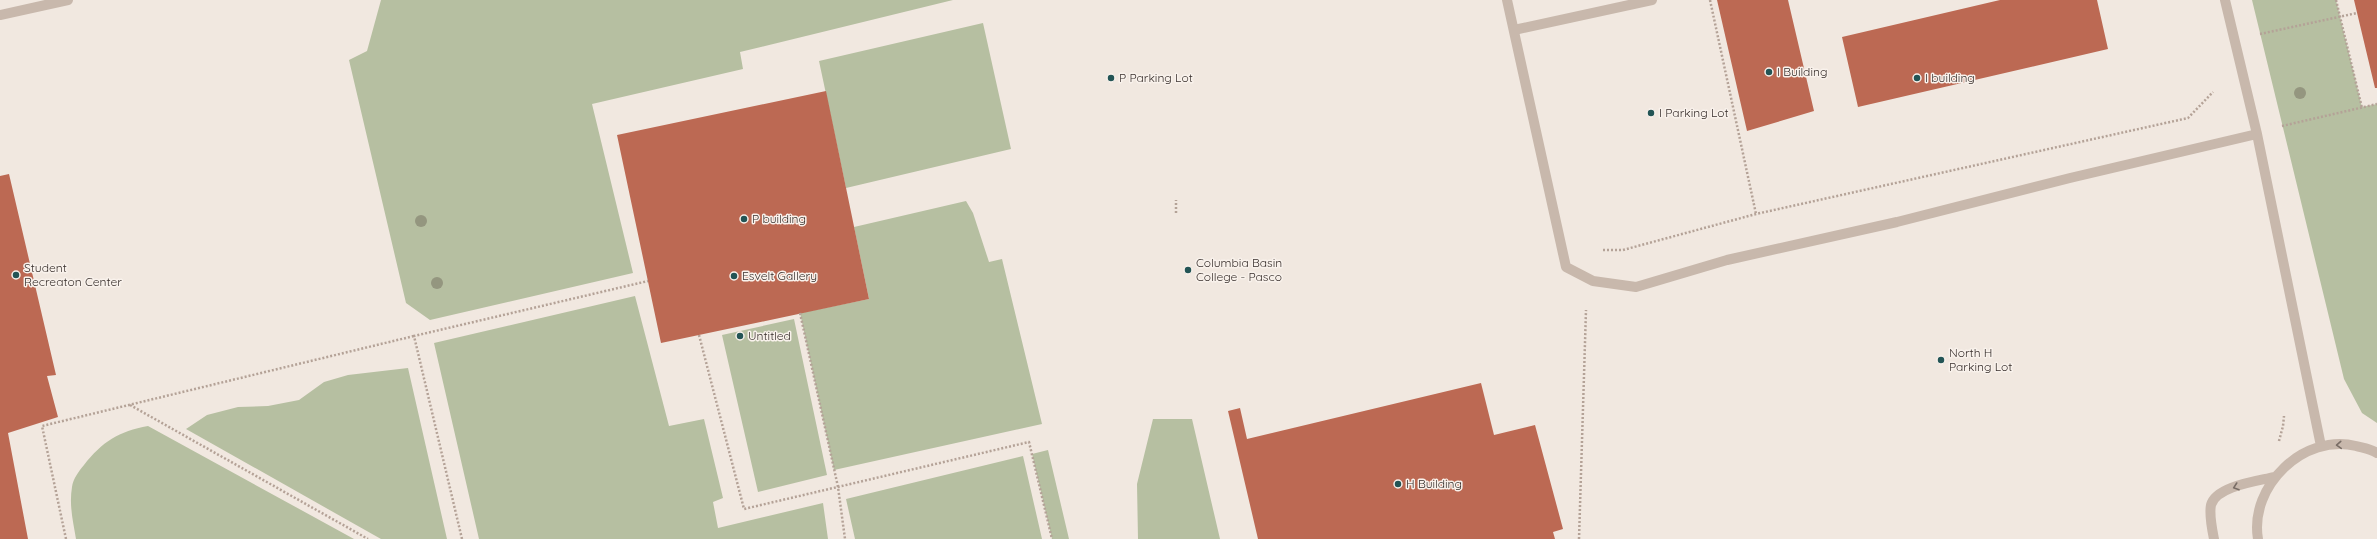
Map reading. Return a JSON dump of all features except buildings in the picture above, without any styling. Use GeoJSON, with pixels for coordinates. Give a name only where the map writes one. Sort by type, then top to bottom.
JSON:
{"type":"FeatureCollection","features":[{"type":"Feature","properties":{"kind":"lane"},"geometry":{"type":"LineString","coordinates":[[0,15],[68,0]]}},
{"type":"Feature","properties":{"kind":"lane"},"geometry":{"type":"LineString","coordinates":[[1507,0],[1566,267],[1593,281],[1636,287],[1727,260],[1890,223],[2084,174],[2257,134]]}},
{"type":"Feature","properties":{"kind":"lane"},"geometry":{"type":"LineString","coordinates":[[1514,30],[1652,0]]}},
{"type":"Feature","properties":{"kind":"lane"},"geometry":{"type":"LineString","coordinates":[[2224,0],[2257,134],[2321,446]]}},
{"type":"Feature","properties":{"kind":"lane"},"geometry":{"type":"LineString","coordinates":[[2258,539],[2257,531],[2261,503],[2274,477],[2295,458],[2321,446],[2348,444],[2377,453]]}},
{"type":"Feature","properties":{"kind":"lane"},"geometry":{"type":"LineString","coordinates":[[2214,539],[2211,504],[2219,494],[2238,486],[2274,477]]}},
{"type":"Feature","properties":{"kind":"path"},"geometry":{"type":"LineString","coordinates":[[1710,0],[1756,214]]}},
{"type":"Feature","properties":{"kind":"path"},"geometry":{"type":"LineString","coordinates":[[2336,0],[2362,108]]}},
{"type":"Feature","properties":{"kind":"path"},"geometry":{"type":"LineString","coordinates":[[2260,34],[2357,13]]}},
{"type":"Feature","properties":{"kind":"path"},"geometry":{"type":"LineString","coordinates":[[1603,250],[1623,250],[1756,214],[2188,118],[2213,92]]}},
{"type":"Feature","properties":{"kind":"path"},"geometry":{"type":"LineString","coordinates":[[2282,126],[2377,104]]}},
{"type":"Feature","properties":{"kind":"path"},"geometry":{"type":"LineString","coordinates":[[1176,200],[1176,213]]}},
{"type":"Feature","properties":{"kind":"path"},"geometry":{"type":"LineString","coordinates":[[66,539],[42,426],[648,281]]}},
{"type":"Feature","properties":{"kind":"path"},"geometry":{"type":"LineString","coordinates":[[1579,539],[1586,310]]}},
{"type":"Feature","properties":{"kind":"path"},"geometry":{"type":"LineString","coordinates":[[800,313],[838,487],[844,539]]}},
{"type":"Feature","properties":{"kind":"path"},"geometry":{"type":"LineString","coordinates":[[699,335],[744,509],[1029,442],[1052,539]]}},
{"type":"Feature","properties":{"kind":"path"},"geometry":{"type":"LineString","coordinates":[[414,336],[462,539]]}},
{"type":"Feature","properties":{"kind":"path"},"geometry":{"type":"LineString","coordinates":[[130,405],[368,539]]}},
{"type":"Feature","properties":{"kind":"green space"},"geometry":{"type":"Polygon","coordinates":[[[381,0],[953,0],[740,52],[743,69],[592,104],[633,273],[430,320],[406,303],[349,60],[367,51],[381,0]]]}},
{"type":"Feature","properties":{"kind":"green space"},"geometry":{"type":"Polygon","coordinates":[[[2252,0],[2336,0],[2362,107],[2377,104],[2377,423],[2362,413],[2344,379],[2252,0]]]}},
{"type":"Feature","properties":{"kind":"green space"},"geometry":{"type":"Polygon","coordinates":[[[983,23],[1011,149],[846,188],[819,61],[983,23]]]}},
{"type":"Feature","properties":{"kind":"green space"},"geometry":{"type":"Polygon","coordinates":[[[966,201],[973,213],[989,262],[1002,259],[1042,424],[834,470],[800,313],[869,299],[854,227],[966,201]]]}},
{"type":"Feature","properties":{"kind":"green space"},"geometry":{"type":"Polygon","coordinates":[[[635,296],[669,426],[704,419],[723,498],[713,502],[718,528],[823,503],[828,539],[479,539],[434,343],[635,296]]]}},
{"type":"Feature","properties":{"kind":"green space"},"geometry":{"type":"Polygon","coordinates":[[[794,319],[827,475],[758,492],[722,335],[794,319]]]}},
{"type":"Feature","properties":{"kind":"green space"},"geometry":{"type":"Polygon","coordinates":[[[408,368],[447,539],[381,539],[186,429],[207,415],[238,407],[268,406],[299,400],[324,382],[348,375],[408,368]]]}},
{"type":"Feature","properties":{"kind":"green space"},"geometry":{"type":"Polygon","coordinates":[[[1153,419],[1192,419],[1220,539],[1138,539],[1137,484],[1153,419]]]}},
{"type":"Feature","properties":{"kind":"green space"},"geometry":{"type":"Polygon","coordinates":[[[148,426],[354,539],[76,539],[71,494],[76,475],[98,450],[112,439],[128,431],[148,426]]]}},
{"type":"Feature","properties":{"kind":"green space"},"geometry":{"type":"Polygon","coordinates":[[[1048,450],[1069,539],[1052,539],[1032,454],[1048,450]]]}},
{"type":"Feature","properties":{"kind":"green space"},"geometry":{"type":"Polygon","coordinates":[[[1023,456],[1042,539],[855,539],[846,499],[1023,456]]]}},
{"type":"Feature","properties":{"kind":"place","name":"I Building"},"geometry":{"type":"Point","coordinates":[1769,72]}},
{"type":"Feature","properties":{"kind":"place","name":"P Parking Lot"},"geometry":{"type":"Point","coordinates":[1111,78]}},
{"type":"Feature","properties":{"kind":"place","name":"I building"},"geometry":{"type":"Point","coordinates":[1917,78]}},
{"type":"Feature","properties":{"kind":"place","name":"I Parking Lot"},"geometry":{"type":"Point","coordinates":[1651,113]}},
{"type":"Feature","properties":{"kind":"place","name":"P building"},"geometry":{"type":"Point","coordinates":[744,219]}},
{"type":"Feature","properties":{"kind":"place","name":"Columbia Basin College - Pasco"},"geometry":{"type":"Point","coordinates":[1188,270]}},
{"type":"Feature","properties":{"kind":"place","name":"Student Recreaton Center"},"geometry":{"type":"Point","coordinates":[16,275]}},
{"type":"Feature","properties":{"kind":"place","name":"Esvelt Gallery"},"geometry":{"type":"Point","coordinates":[734,276]}},
{"type":"Feature","properties":{"kind":"place","name":"Untitled"},"geometry":{"type":"Point","coordinates":[740,336]}},
{"type":"Feature","properties":{"kind":"place","name":"North H Parking Lot"},"geometry":{"type":"Point","coordinates":[1941,360]}},
{"type":"Feature","properties":{"kind":"place","name":"H Building"},"geometry":{"type":"Point","coordinates":[1398,484]}}]}
